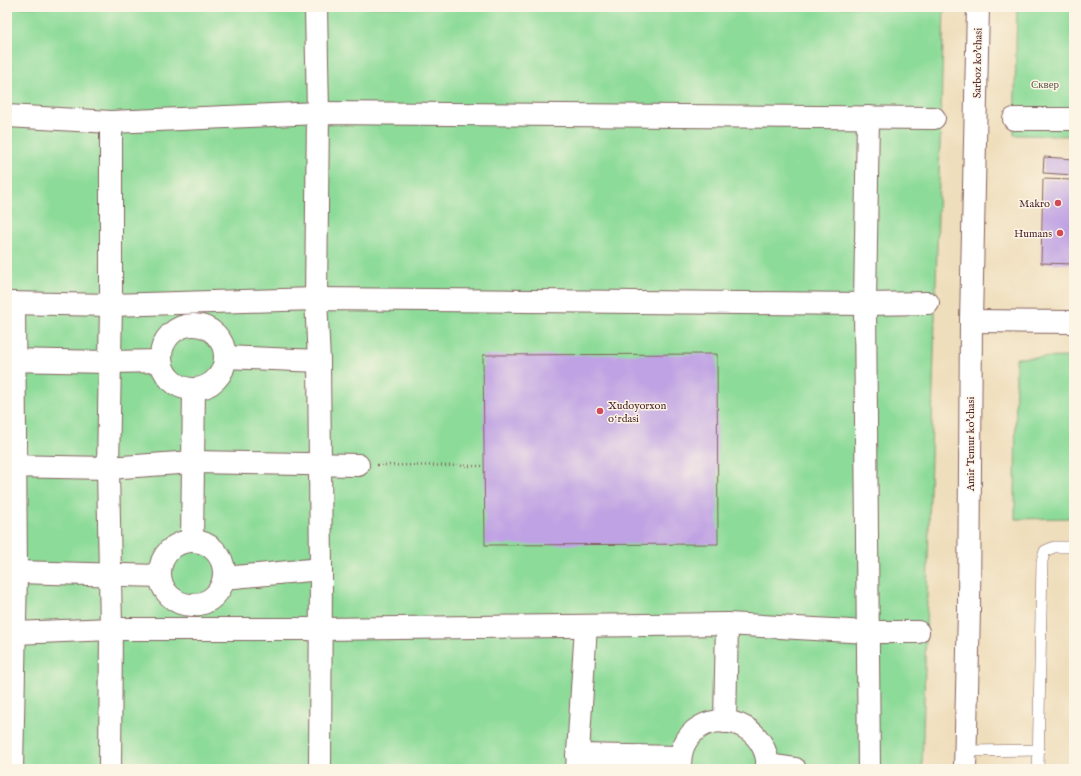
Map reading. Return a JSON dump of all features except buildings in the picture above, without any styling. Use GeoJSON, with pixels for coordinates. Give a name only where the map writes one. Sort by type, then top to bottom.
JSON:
{"type":"FeatureCollection","features":[{"type":"Feature","properties":{"kind":"street"},"geometry":{"type":"LineString","coordinates":[[316,7],[318,113],[316,299],[321,465],[320,769]]}},
{"type":"Feature","properties":{"kind":"street","name":"Sarboz ko'chasi"},"geometry":{"type":"LineString","coordinates":[[975,118],[978,7]]}},
{"type":"Feature","properties":{"kind":"street"},"geometry":{"type":"LineString","coordinates":[[7,116],[111,122],[318,113],[934,118]]}},
{"type":"Feature","properties":{"kind":"street"},"geometry":{"type":"LineString","coordinates":[[868,117],[865,304],[869,769]]}},
{"type":"Feature","properties":{"kind":"street","name":"Amir Temur ko'chasi"},"geometry":{"type":"LineString","coordinates":[[965,760],[969,611],[971,322],[975,118]]}},
{"type":"Feature","properties":{"kind":"street"},"geometry":{"type":"LineString","coordinates":[[1014,119],[1074,119]]}},
{"type":"Feature","properties":{"kind":"street"},"geometry":{"type":"LineString","coordinates":[[110,769],[111,574],[108,468],[111,305],[111,122]]}},
{"type":"Feature","properties":{"kind":"street"},"geometry":{"type":"LineString","coordinates":[[12,769],[9,466],[11,359],[10,303],[111,305],[316,299],[865,304],[928,303]]}},
{"type":"Feature","properties":{"kind":"street"},"geometry":{"type":"LineString","coordinates":[[971,322],[1074,322]]}},
{"type":"Feature","properties":{"kind":"street"},"geometry":{"type":"LineString","coordinates":[[193,325],[204,327],[213,332],[221,340],[225,351],[225,357],[225,362],[221,373],[214,381],[205,387],[194,389],[184,388],[175,384],[167,377],[162,368],[161,361],[162,348],[166,339],[173,332],[182,327],[193,325]]}},
{"type":"Feature","properties":{"kind":"street"},"geometry":{"type":"LineString","coordinates":[[225,357],[319,360]]}},
{"type":"Feature","properties":{"kind":"street"},"geometry":{"type":"LineString","coordinates":[[11,359],[109,362],[161,361]]}},
{"type":"Feature","properties":{"kind":"street"},"geometry":{"type":"LineString","coordinates":[[192,541],[194,389]]}},
{"type":"Feature","properties":{"kind":"street"},"geometry":{"type":"LineString","coordinates":[[9,466],[108,468],[193,462],[358,465]]}},
{"type":"Feature","properties":{"kind":"street"},"geometry":{"type":"LineString","coordinates":[[192,541],[203,543],[212,548],[220,557],[224,567],[224,578],[220,589],[213,597],[204,603],[193,606],[173,600],[166,593],[161,584],[160,576],[160,564],[172,547],[181,543],[192,541]]}},
{"type":"Feature","properties":{"kind":"street"},"geometry":{"type":"LineString","coordinates":[[224,578],[321,569]]}},
{"type":"Feature","properties":{"kind":"street"},"geometry":{"type":"LineString","coordinates":[[11,570],[160,576]]}},
{"type":"Feature","properties":{"kind":"street"},"geometry":{"type":"LineString","coordinates":[[725,722],[727,624]]}},
{"type":"Feature","properties":{"kind":"street"},"geometry":{"type":"LineString","coordinates":[[11,632],[111,629],[321,629],[727,624],[868,632],[918,632]]}},
{"type":"Feature","properties":{"kind":"street"},"geometry":{"type":"LineString","coordinates":[[586,626],[577,762],[680,763],[685,743],[694,732],[706,724],[720,721],[735,722],[748,728],[759,738],[765,751],[767,767],[796,769]]}},
{"type":"Feature","properties":{"kind":"lane"},"geometry":{"type":"LineString","coordinates":[[1038,769],[1042,561],[1045,551],[1054,547],[1074,547]]}},
{"type":"Feature","properties":{"kind":"lane"},"geometry":{"type":"LineString","coordinates":[[965,760],[1039,750]]}},
{"type":"Feature","properties":{"kind":"path"},"geometry":{"type":"LineString","coordinates":[[358,465],[483,466]]}},
{"type":"Feature","properties":{"kind":"green space"},"geometry":{"type":"Polygon","coordinates":[[[7,7],[944,7],[922,769],[7,769],[7,7]]]}},
{"type":"Feature","properties":{"kind":"green space","name":"Сквер"},"geometry":{"type":"Polygon","coordinates":[[[1017,7],[1074,7],[1074,136],[1014,135],[1017,7]]]}},
{"type":"Feature","properties":{"kind":"green space"},"geometry":{"type":"Polygon","coordinates":[[[1074,357],[1074,518],[1015,519],[1016,358],[1074,357]]]}},
{"type":"Feature","properties":{"kind":"place","name":"Makro"},"geometry":{"type":"Point","coordinates":[1058,203]}},
{"type":"Feature","properties":{"kind":"place","name":"Humans"},"geometry":{"type":"Point","coordinates":[1060,233]}},
{"type":"Feature","properties":{"kind":"place","name":"Xudoyorxon oʻrdasi"},"geometry":{"type":"Point","coordinates":[600,411]}}]}
